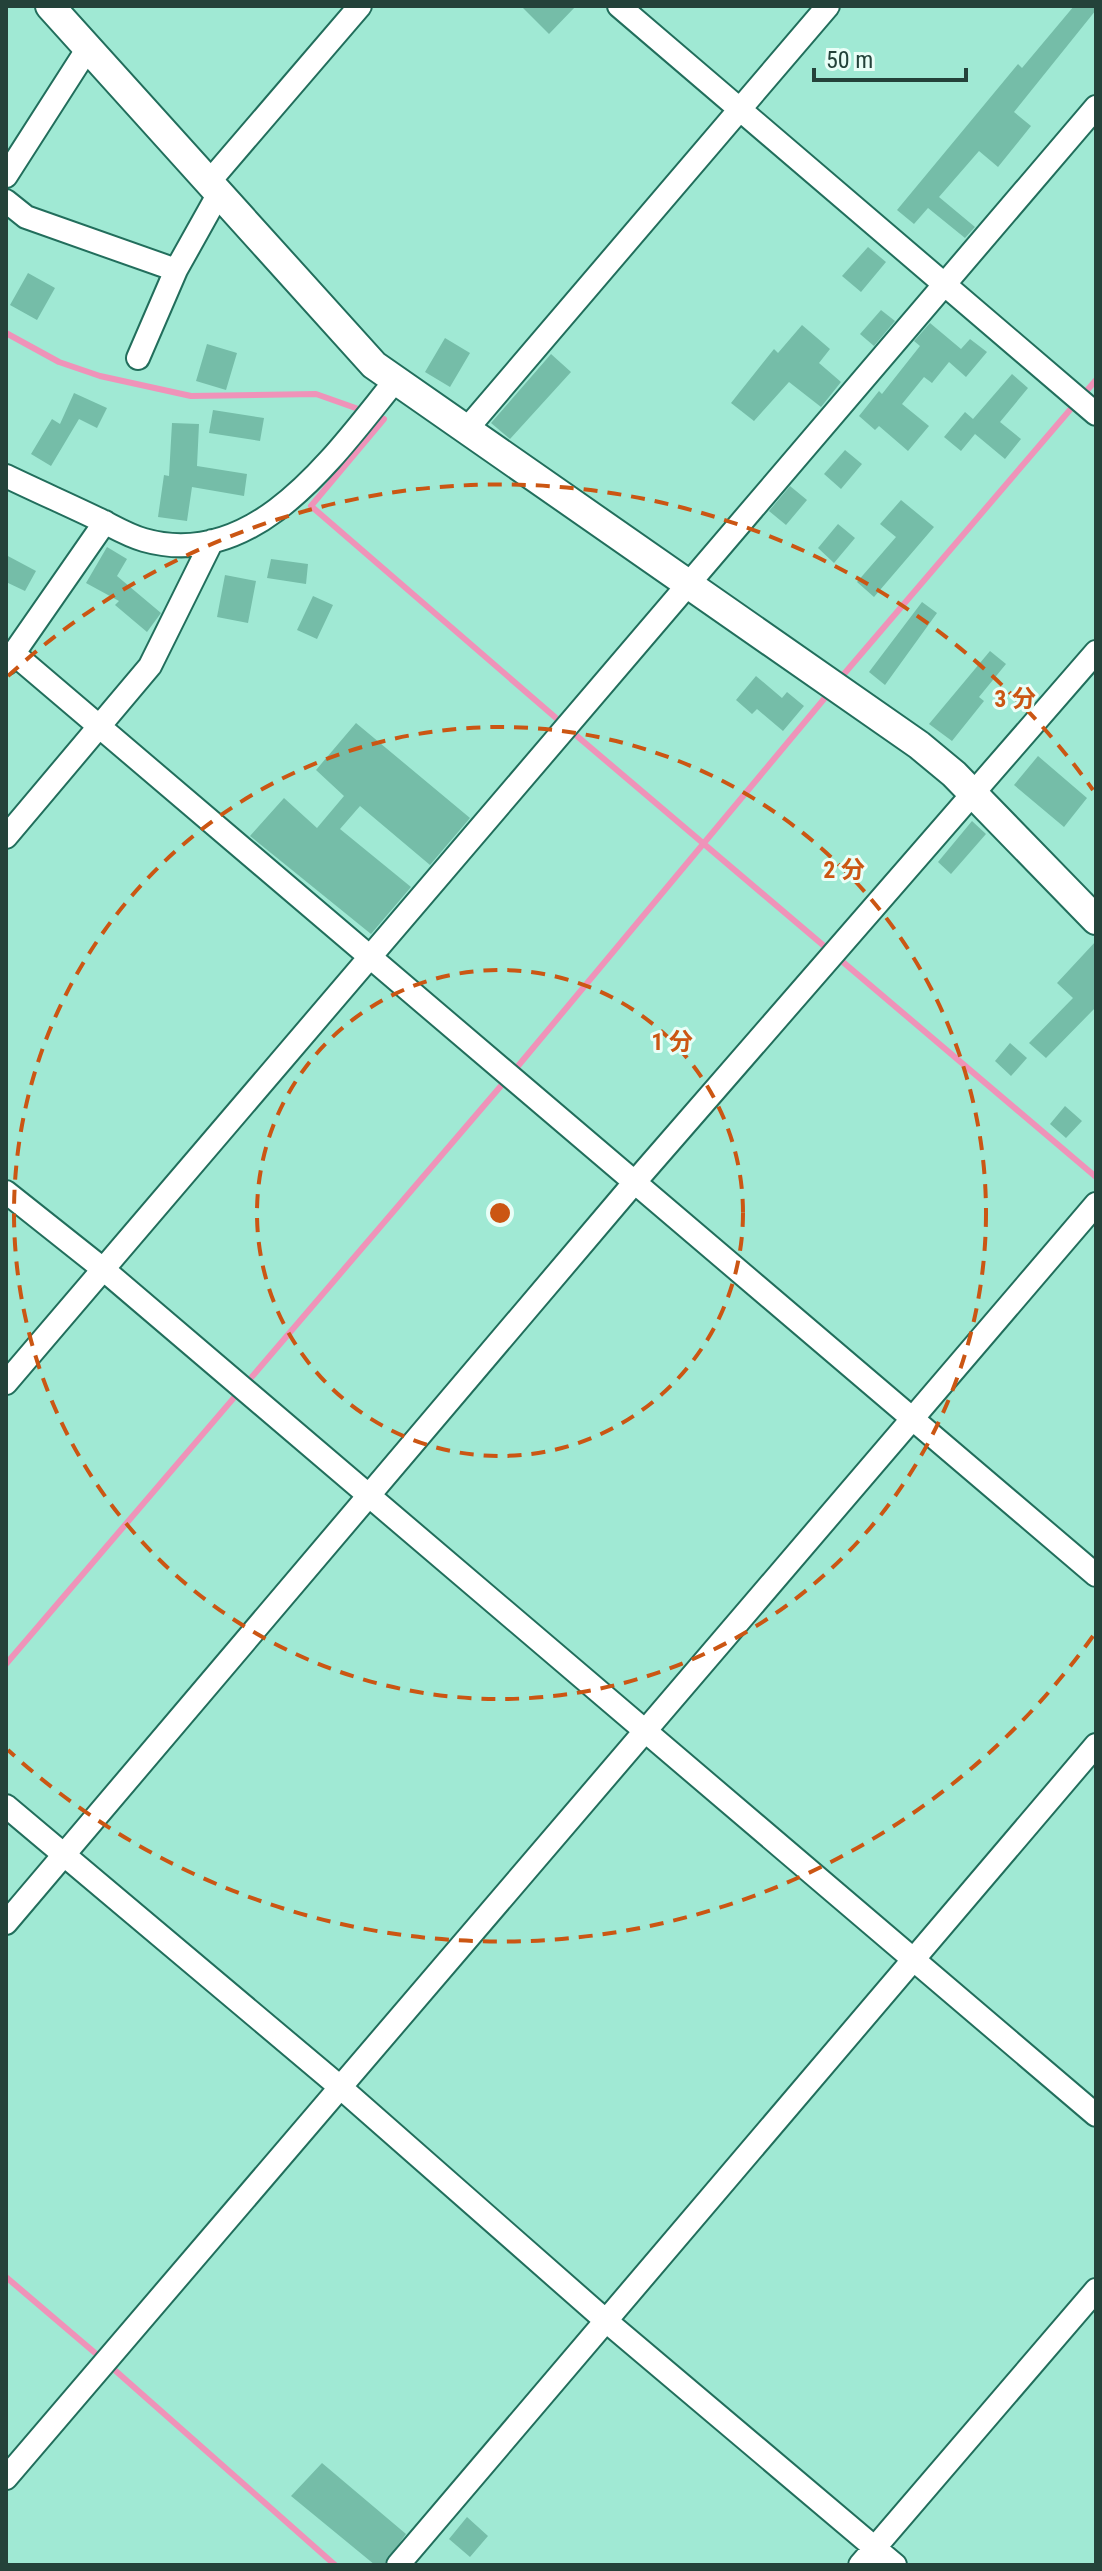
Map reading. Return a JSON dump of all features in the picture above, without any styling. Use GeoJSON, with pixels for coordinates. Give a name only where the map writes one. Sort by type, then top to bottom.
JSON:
{"type":"FeatureCollection","features":[{"type":"Feature","properties":{"kind":"street"},"geometry":{"type":"LineString","coordinates":[[50,6],[374,365],[919,745],[973,794],[1096,920]]}},
{"type":"Feature","properties":{"kind":"street"},"geometry":{"type":"LineString","coordinates":[[138,358],[214,187],[360,6]]}},
{"type":"Feature","properties":{"kind":"street"},"geometry":{"type":"LineString","coordinates":[[619,6],[1096,414]]}},
{"type":"Feature","properties":{"kind":"street"},"geometry":{"type":"LineString","coordinates":[[466,430],[828,6]]}},
{"type":"Feature","properties":{"kind":"street"},"geometry":{"type":"LineString","coordinates":[[6,176],[88,48]]}},
{"type":"Feature","properties":{"kind":"street"},"geometry":{"type":"LineString","coordinates":[[6,1383],[1096,107]]}},
{"type":"Feature","properties":{"kind":"street"},"geometry":{"type":"LineString","coordinates":[[6,201],[26,217],[176,270]]}},
{"type":"Feature","properties":{"kind":"street"},"geometry":{"type":"LineString","coordinates":[[6,476],[142,540],[171,546],[212,541],[276,511],[311,482],[395,381]]}},
{"type":"Feature","properties":{"kind":"street"},"geometry":{"type":"LineString","coordinates":[[105,522],[10,658],[102,725],[1096,1575]]}},
{"type":"Feature","properties":{"kind":"street"},"geometry":{"type":"LineString","coordinates":[[6,837],[150,666],[212,541]]}},
{"type":"Feature","properties":{"kind":"street"},"geometry":{"type":"LineString","coordinates":[[6,1923],[366,1495],[1096,652]]}},
{"type":"Feature","properties":{"kind":"street"},"geometry":{"type":"LineString","coordinates":[[6,1192],[103,1269],[1096,2115]]}},
{"type":"Feature","properties":{"kind":"street"},"geometry":{"type":"LineString","coordinates":[[6,2478],[1096,1204]]}},
{"type":"Feature","properties":{"kind":"street"},"geometry":{"type":"LineString","coordinates":[[398,2565],[1096,1745]]}},
{"type":"Feature","properties":{"kind":"street"},"geometry":{"type":"LineString","coordinates":[[6,1806],[340,2087],[605,2320],[895,2565]]}},
{"type":"Feature","properties":{"kind":"street"},"geometry":{"type":"LineString","coordinates":[[860,2565],[1096,2290]]}},
{"type":"Feature","properties":{"kind":"building"},"geometry":{"type":"Polygon","coordinates":[[[521,6],[576,6],[549,34],[521,6]]]}},
{"type":"Feature","properties":{"kind":"building"},"geometry":{"type":"Polygon","coordinates":[[[1074,6],[1096,6],[1096,10],[1014,112],[1031,126],[998,167],[979,151],[939,197],[975,227],[965,238],[928,208],[914,224],[897,210],[1018,64],[1022,68],[1074,6]]]}},
{"type":"Feature","properties":{"kind":"building"},"geometry":{"type":"Polygon","coordinates":[[[868,247],[886,262],[861,292],[842,276],[868,247]]]}},
{"type":"Feature","properties":{"kind":"building"},"geometry":{"type":"Polygon","coordinates":[[[28,273],[55,288],[37,320],[10,305],[28,273]]]}},
{"type":"Feature","properties":{"kind":"building"},"geometry":{"type":"Polygon","coordinates":[[[881,310],[895,321],[874,346],[860,334],[881,310]]]}},
{"type":"Feature","properties":{"kind":"building"},"geometry":{"type":"Polygon","coordinates":[[[930,323],[961,349],[970,339],[987,352],[966,377],[949,362],[932,383],[924,377],[902,404],[929,426],[908,451],[879,426],[875,430],[859,416],[879,391],[882,394],[920,346],[914,341],[930,323]]]}},
{"type":"Feature","properties":{"kind":"building"},"geometry":{"type":"Polygon","coordinates":[[[802,325],[830,349],[819,363],[841,382],[821,407],[789,382],[754,421],[731,403],[774,349],[778,353],[802,325]]]}},
{"type":"Feature","properties":{"kind":"building"},"geometry":{"type":"Polygon","coordinates":[[[445,338],[470,353],[450,387],[425,372],[445,338]]]}},
{"type":"Feature","properties":{"kind":"building"},"geometry":{"type":"Polygon","coordinates":[[[207,344],[237,353],[226,390],[196,381],[207,344]]]}},
{"type":"Feature","properties":{"kind":"building"},"geometry":{"type":"Polygon","coordinates":[[[551,354],[571,372],[510,439],[491,423],[551,354]]]}},
{"type":"Feature","properties":{"kind":"building"},"geometry":{"type":"Polygon","coordinates":[[[1012,374],[1028,388],[1000,422],[1021,439],[1005,459],[975,434],[961,451],[944,437],[965,412],[973,419],[1012,374]]]}},
{"type":"Feature","properties":{"kind":"building"},"geometry":{"type":"Polygon","coordinates":[[[74,393],[107,408],[97,428],[79,419],[51,466],[31,454],[52,419],[60,424],[74,393]]]}},
{"type":"Feature","properties":{"kind":"building"},"geometry":{"type":"Polygon","coordinates":[[[213,410],[264,418],[260,441],[209,433],[213,410]]]}},
{"type":"Feature","properties":{"kind":"building"},"geometry":{"type":"Polygon","coordinates":[[[172,423],[199,424],[197,466],[247,474],[244,496],[192,487],[187,521],[158,517],[164,475],[169,476],[172,423]]]}},
{"type":"Feature","properties":{"kind":"building"},"geometry":{"type":"Polygon","coordinates":[[[845,450],[862,464],[841,489],[824,474],[845,450]]]}},
{"type":"Feature","properties":{"kind":"building"},"geometry":{"type":"Polygon","coordinates":[[[790,486],[807,500],[786,525],[769,511],[790,486]]]}},
{"type":"Feature","properties":{"kind":"building"},"geometry":{"type":"Polygon","coordinates":[[[901,500],[934,527],[874,597],[857,582],[896,537],[880,524],[901,500]]]}},
{"type":"Feature","properties":{"kind":"building"},"geometry":{"type":"Polygon","coordinates":[[[838,524],[855,538],[834,563],[818,548],[838,524]]]}},
{"type":"Feature","properties":{"kind":"building"},"geometry":{"type":"Polygon","coordinates":[[[107,547],[127,559],[117,576],[161,613],[147,632],[115,605],[119,601],[86,583],[107,547]]]}},
{"type":"Feature","properties":{"kind":"building"},"geometry":{"type":"Polygon","coordinates":[[[6,555],[36,571],[25,591],[6,582],[6,555]]]}},
{"type":"Feature","properties":{"kind":"building"},"geometry":{"type":"Polygon","coordinates":[[[271,559],[308,564],[306,584],[267,578],[271,559]]]}},
{"type":"Feature","properties":{"kind":"building"},"geometry":{"type":"Polygon","coordinates":[[[225,575],[256,581],[248,623],[217,617],[225,575]]]}},
{"type":"Feature","properties":{"kind":"building"},"geometry":{"type":"Polygon","coordinates":[[[313,596],[333,605],[317,639],[297,630],[313,596]]]}},
{"type":"Feature","properties":{"kind":"building"},"geometry":{"type":"Polygon","coordinates":[[[922,602],[937,613],[885,685],[869,672],[922,602]]]}},
{"type":"Feature","properties":{"kind":"building"},"geometry":{"type":"Polygon","coordinates":[[[990,651],[1006,664],[979,697],[984,701],[952,741],[929,724],[990,651]]]}},
{"type":"Feature","properties":{"kind":"building"},"geometry":{"type":"Polygon","coordinates":[[[756,676],[782,698],[787,692],[804,706],[783,731],[757,709],[752,714],[736,700],[756,676]]]}},
{"type":"Feature","properties":{"kind":"building"},"geometry":{"type":"Polygon","coordinates":[[[356,723],[470,818],[430,865],[360,806],[340,829],[411,887],[371,934],[250,836],[284,798],[317,828],[344,796],[316,770],[356,723]]]}},
{"type":"Feature","properties":{"kind":"building"},"geometry":{"type":"Polygon","coordinates":[[[1038,756],[1087,798],[1064,827],[1014,785],[1038,756]]]}},
{"type":"Feature","properties":{"kind":"building"},"geometry":{"type":"Polygon","coordinates":[[[972,821],[986,834],[951,874],[938,862],[972,821]]]}},
{"type":"Feature","properties":{"kind":"building"},"geometry":{"type":"Polygon","coordinates":[[[1096,941],[1096,1007],[1046,1058],[1029,1043],[1073,998],[1057,983],[1096,941]]]}},
{"type":"Feature","properties":{"kind":"building"},"geometry":{"type":"Polygon","coordinates":[[[1010,1043],[1027,1058],[1011,1076],[995,1061],[1010,1043]]]}},
{"type":"Feature","properties":{"kind":"building"},"geometry":{"type":"Polygon","coordinates":[[[1065,1106],[1082,1121],[1066,1138],[1050,1124],[1065,1106]]]}},
{"type":"Feature","properties":{"kind":"building"},"geometry":{"type":"Polygon","coordinates":[[[322,2463],[406,2534],[384,2565],[375,2565],[291,2496],[322,2463]]]}},
{"type":"Feature","properties":{"kind":"building"},"geometry":{"type":"Polygon","coordinates":[[[467,2517],[488,2536],[470,2557],[449,2539],[467,2517]]]}},
{"type":"Feature","properties":{"kind":"waterway"},"geometry":{"type":"LineString","coordinates":[[6,333],[59,362],[100,376],[191,396],[316,394],[364,411]]}},
{"type":"Feature","properties":{"kind":"waterway"},"geometry":{"type":"LineString","coordinates":[[1083,395],[1096,380]]}},
{"type":"Feature","properties":{"kind":"waterway"},"geometry":{"type":"LineString","coordinates":[[838,681],[1075,404]]}},
{"type":"Feature","properties":{"kind":"waterway"},"geometry":{"type":"LineString","coordinates":[[375,415],[384,419],[311,506],[563,724]]}},
{"type":"Feature","properties":{"kind":"waterway"},"geometry":{"type":"LineString","coordinates":[[513,1072],[829,693]]}},
{"type":"Feature","properties":{"kind":"waterway"},"geometry":{"type":"LineString","coordinates":[[571,731],[1096,1177]]}},
{"type":"Feature","properties":{"kind":"waterway"},"geometry":{"type":"LineString","coordinates":[[6,1664],[506,1080]]}},
{"type":"Feature","properties":{"kind":"waterway"},"geometry":{"type":"LineString","coordinates":[[6,2277],[101,2358]]}},
{"type":"Feature","properties":{"kind":"waterway"},"geometry":{"type":"LineString","coordinates":[[109,2365],[335,2565]]}}]}
